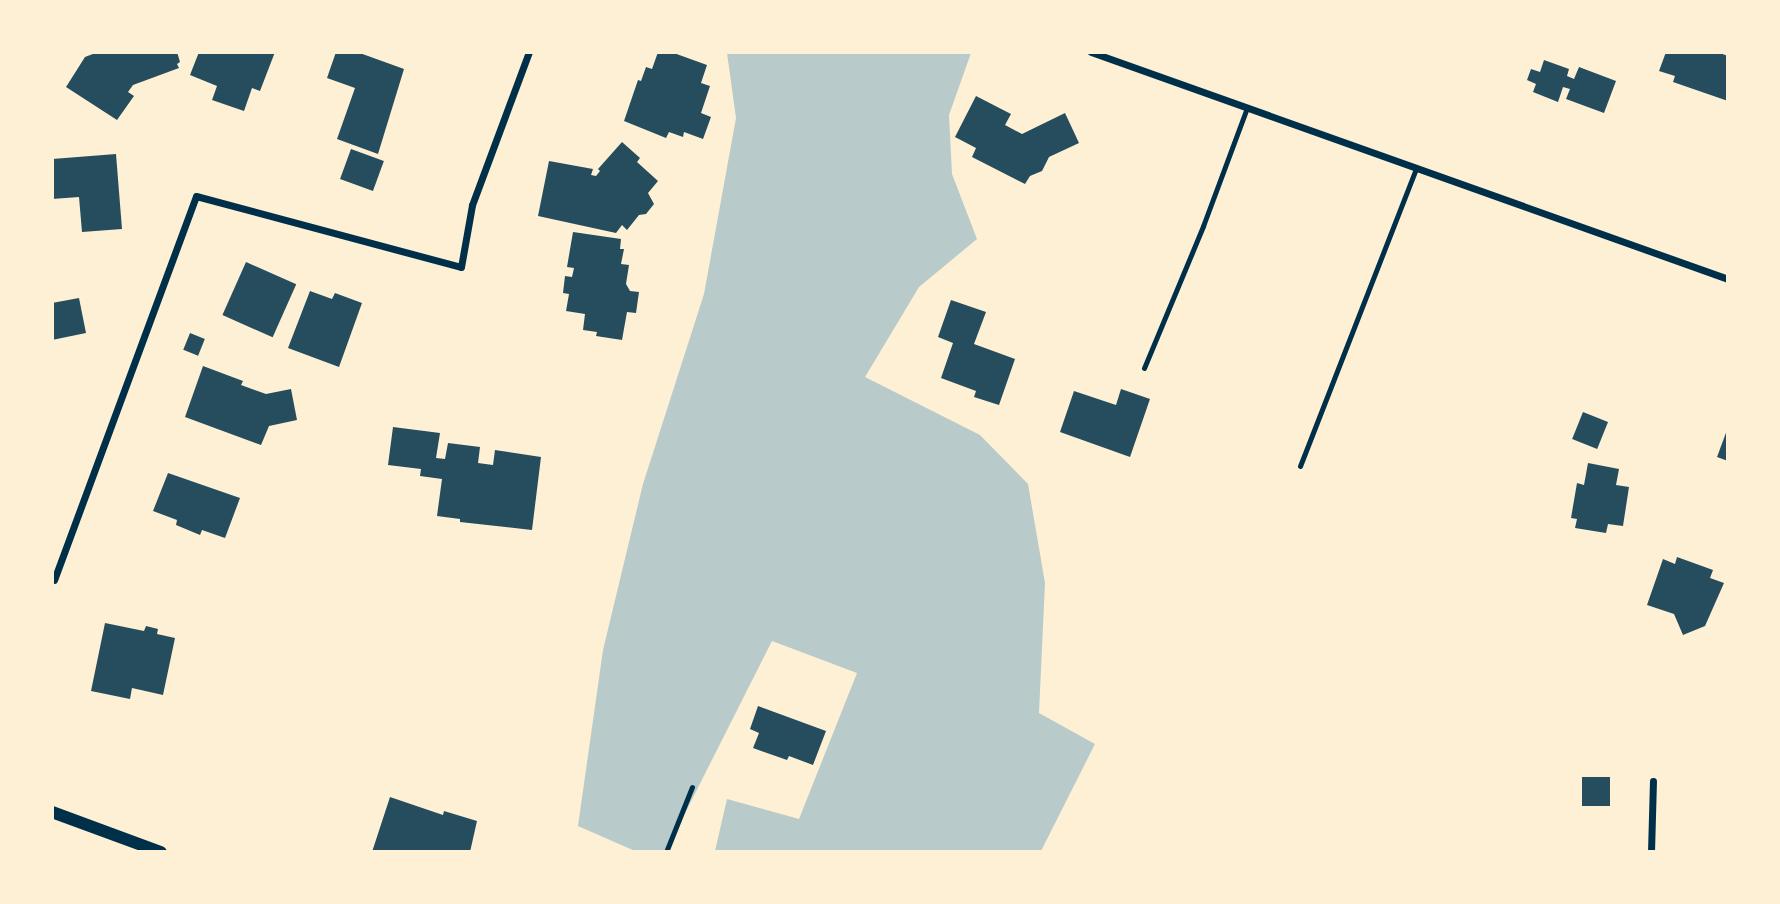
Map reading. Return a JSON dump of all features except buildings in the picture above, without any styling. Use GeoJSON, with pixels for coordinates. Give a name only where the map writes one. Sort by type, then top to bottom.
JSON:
{"type":"FeatureCollection","features":[{"type":"Feature","properties":{"kind":"street"},"geometry":{"type":"LineString","coordinates":[[54,580],[196,196],[461,267],[472,205],[529,52]]}},
{"type":"Feature","properties":{"kind":"street"},"geometry":{"type":"LineString","coordinates":[[1091,52],[1727,279]]}},
{"type":"Feature","properties":{"kind":"street"},"geometry":{"type":"LineString","coordinates":[[1651,852],[1653,781]]}},
{"type":"Feature","properties":{"kind":"street"},"geometry":{"type":"LineString","coordinates":[[52,812],[161,852]]}},
{"type":"Feature","properties":{"kind":"lane"},"geometry":{"type":"LineString","coordinates":[[1143,368],[1203,226],[1247,108]]}},
{"type":"Feature","properties":{"kind":"lane"},"geometry":{"type":"LineString","coordinates":[[1300,466],[1416,169]]}},
{"type":"Feature","properties":{"kind":"lane"},"geometry":{"type":"LineString","coordinates":[[666,852],[692,787]]}},
{"type":"Feature","properties":{"kind":"shaded area"},"geometry":{"type":"Polygon","coordinates":[[[727,53],[971,53],[949,115],[952,174],[977,239],[919,287],[865,377],[980,435],[1028,484],[1045,583],[1039,713],[1095,744],[1041,851],[715,851],[727,799],[799,819],[857,673],[772,641],[666,851],[635,851],[578,826],[603,650],[643,484],[704,294],[736,118],[727,53]]]}}]}
